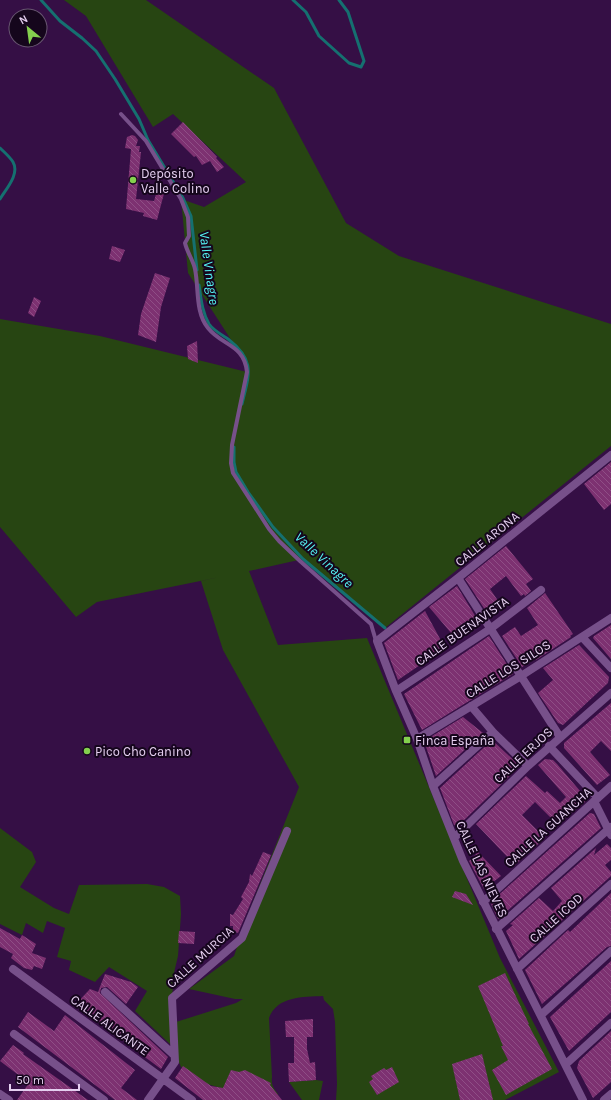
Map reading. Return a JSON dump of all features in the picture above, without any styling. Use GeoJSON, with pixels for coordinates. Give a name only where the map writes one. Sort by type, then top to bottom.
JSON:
{"type":"FeatureCollection","features":[{"type":"Feature","properties":{"kind":"street","name":"CALLE ARONA"},"geometry":{"type":"LineString","coordinates":[[377,641],[611,455]]}},
{"type":"Feature","properties":{"kind":"street"},"geometry":{"type":"LineString","coordinates":[[458,578],[560,737]]}},
{"type":"Feature","properties":{"kind":"street","name":"CALLE BUENAVISTA"},"geometry":{"type":"LineString","coordinates":[[396,691],[490,629],[541,590]]}},
{"type":"Feature","properties":{"kind":"street","name":"CALLE LOS SILOS"},"geometry":{"type":"LineString","coordinates":[[417,739],[521,676],[611,618]]}},
{"type":"Feature","properties":{"kind":"street"},"geometry":{"type":"LineString","coordinates":[[582,637],[611,668]]}},
{"type":"Feature","properties":{"kind":"street","name":"CALLE LAS NIEVES"},"geometry":{"type":"LineString","coordinates":[[377,641],[396,691],[417,739],[454,838],[496,929],[583,1100]]}},
{"type":"Feature","properties":{"kind":"street","name":"CALLE ERJOS"},"geometry":{"type":"LineString","coordinates":[[454,838],[549,746],[611,693]]}},
{"type":"Feature","properties":{"kind":"street"},"geometry":{"type":"LineString","coordinates":[[471,706],[493,732],[528,766]]}},
{"type":"Feature","properties":{"kind":"street"},"geometry":{"type":"LineString","coordinates":[[434,786],[493,732]]}},
{"type":"Feature","properties":{"kind":"street"},"geometry":{"type":"LineString","coordinates":[[496,929],[610,831],[596,800],[549,746]]}},
{"type":"Feature","properties":{"kind":"street","name":"CALLE LA GUANCHA"},"geometry":{"type":"LineString","coordinates":[[483,902],[611,786]]}},
{"type":"Feature","properties":{"kind":"street","name":"CALLE MURCIA"},"geometry":{"type":"LineString","coordinates":[[148,1100],[175,1062],[172,998],[242,938],[287,831]]}},
{"type":"Feature","properties":{"kind":"street","name":"CALLE ICOD"},"geometry":{"type":"LineString","coordinates":[[517,969],[611,884]]}},
{"type":"Feature","properties":{"kind":"street"},"geometry":{"type":"LineString","coordinates":[[541,1015],[611,951]]}},
{"type":"Feature","properties":{"kind":"street","name":"CALLE ALICANTE"},"geometry":{"type":"LineString","coordinates":[[13,969],[192,1100]]}},
{"type":"Feature","properties":{"kind":"street"},"geometry":{"type":"LineString","coordinates":[[105,992],[174,1055]]}},
{"type":"Feature","properties":{"kind":"street"},"geometry":{"type":"LineString","coordinates":[[566,1064],[611,1023]]}},
{"type":"Feature","properties":{"kind":"street"},"geometry":{"type":"LineString","coordinates":[[14,1034],[104,1100]]}},
{"type":"Feature","properties":{"kind":"street"},"geometry":{"type":"LineString","coordinates":[[0,1094],[9,1100]]}},
{"type":"Feature","properties":{"kind":"street"},"geometry":{"type":"LineString","coordinates":[[604,1100],[611,1094]]}},
{"type":"Feature","properties":{"kind":"lane"},"geometry":{"type":"LineString","coordinates":[[121,114],[146,141],[181,199],[188,217],[189,236],[185,243],[194,267],[200,311],[207,326],[212,332],[241,354],[246,366],[247,372],[232,445],[230,462],[233,473],[269,529],[279,541],[371,624],[377,641]]}},
{"type":"Feature","properties":{"kind":"green space"},"geometry":{"type":"Polygon","coordinates":[[[64,0],[146,0],[274,88],[346,223],[399,256],[611,324],[611,446],[385,628],[303,559],[249,571],[278,645],[367,638],[500,958],[559,1072],[505,1100],[336,1100],[337,1084],[335,1022],[333,1009],[324,1000],[323,996],[292,999],[284,1002],[278,1005],[269,1018],[272,1082],[278,1094],[275,1100],[207,1084],[181,1067],[178,1060],[176,1022],[236,1003],[243,999],[235,999],[189,989],[234,956],[247,917],[299,787],[223,650],[201,581],[220,577],[97,602],[76,617],[0,527],[0,319],[100,336],[247,372],[244,360],[188,273],[181,199],[204,207],[246,182],[173,114],[153,127],[86,16],[64,0]]]}},
{"type":"Feature","properties":{"kind":"green space"},"geometry":{"type":"Polygon","coordinates":[[[0,828],[32,852],[36,862],[20,887],[54,908],[69,914],[79,885],[147,884],[164,887],[180,896],[181,914],[178,956],[173,977],[171,1045],[135,1011],[147,991],[109,967],[95,982],[69,970],[71,961],[57,957],[65,928],[47,921],[43,933],[26,923],[22,935],[0,924],[0,828]]]}},
{"type":"Feature","properties":{"kind":"green space"},"geometry":{"type":"Polygon","coordinates":[[[316,1080],[323,1081],[319,1100],[302,1100],[289,1082],[316,1080]]]}},
{"type":"Feature","properties":{"kind":"building"},"geometry":{"type":"Polygon","coordinates":[[[183,122],[217,157],[216,158],[224,167],[217,172],[210,161],[202,165],[196,156],[194,157],[171,134],[183,122]]]}},
{"type":"Feature","properties":{"kind":"building"},"geometry":{"type":"Polygon","coordinates":[[[132,135],[138,140],[136,146],[140,146],[139,152],[141,152],[136,199],[154,201],[159,184],[166,186],[157,220],[143,216],[144,213],[126,209],[131,149],[125,148],[127,137],[132,135]]]}},
{"type":"Feature","properties":{"kind":"building"},"geometry":{"type":"Polygon","coordinates":[[[112,246],[125,250],[120,262],[109,259],[112,246]]]}},
{"type":"Feature","properties":{"kind":"building"},"geometry":{"type":"Polygon","coordinates":[[[155,273],[170,278],[161,307],[156,342],[138,335],[141,314],[155,273]]]}},
{"type":"Feature","properties":{"kind":"building"},"geometry":{"type":"Polygon","coordinates":[[[34,297],[41,301],[34,317],[28,313],[34,297]]]}},
{"type":"Feature","properties":{"kind":"building"},"geometry":{"type":"Polygon","coordinates":[[[197,341],[198,363],[188,359],[187,346],[197,341]]]}},
{"type":"Feature","properties":{"kind":"building"},"geometry":{"type":"Polygon","coordinates":[[[611,462],[611,504],[604,510],[584,484],[611,462]]]}},
{"type":"Feature","properties":{"kind":"building"},"geometry":{"type":"Polygon","coordinates":[[[506,546],[533,579],[526,584],[531,591],[525,596],[524,594],[521,596],[506,576],[490,589],[503,608],[489,616],[465,579],[506,546]]]}},
{"type":"Feature","properties":{"kind":"building"},"geometry":{"type":"Polygon","coordinates":[[[457,586],[480,624],[457,640],[429,607],[457,586]]]}},
{"type":"Feature","properties":{"kind":"building"},"geometry":{"type":"Polygon","coordinates":[[[545,593],[573,634],[570,636],[571,637],[536,660],[535,659],[522,667],[502,636],[515,627],[521,636],[538,625],[527,608],[545,593]]]}},
{"type":"Feature","properties":{"kind":"building"},"geometry":{"type":"Polygon","coordinates":[[[425,611],[445,648],[398,680],[384,643],[425,611]]]}},
{"type":"Feature","properties":{"kind":"building"},"geometry":{"type":"Polygon","coordinates":[[[611,625],[611,659],[593,638],[611,625]]]}},
{"type":"Feature","properties":{"kind":"building"},"geometry":{"type":"Polygon","coordinates":[[[489,636],[513,674],[422,730],[404,694],[489,636]]]}},
{"type":"Feature","properties":{"kind":"building"},"geometry":{"type":"Polygon","coordinates":[[[579,645],[609,677],[608,683],[563,725],[558,723],[538,693],[553,680],[543,668],[579,645]]]}},
{"type":"Feature","properties":{"kind":"building"},"geometry":{"type":"Polygon","coordinates":[[[611,703],[611,751],[601,741],[590,752],[610,775],[597,785],[564,748],[564,743],[611,703]]]}},
{"type":"Feature","properties":{"kind":"building"},"geometry":{"type":"Polygon","coordinates":[[[463,717],[483,733],[436,776],[424,741],[463,717]]]}},
{"type":"Feature","properties":{"kind":"building"},"geometry":{"type":"Polygon","coordinates":[[[492,740],[520,766],[458,826],[454,825],[440,788],[492,740]]]}},
{"type":"Feature","properties":{"kind":"building"},"geometry":{"type":"Polygon","coordinates":[[[545,759],[553,760],[557,764],[586,798],[585,802],[557,824],[535,802],[522,815],[545,838],[515,865],[476,824],[526,776],[545,793],[547,791],[560,803],[566,797],[538,765],[545,759]]]}},
{"type":"Feature","properties":{"kind":"building"},"geometry":{"type":"Polygon","coordinates":[[[590,813],[594,814],[601,828],[498,919],[491,904],[493,900],[590,813]]]}},
{"type":"Feature","properties":{"kind":"building"},"geometry":{"type":"Polygon","coordinates":[[[607,844],[611,848],[611,860],[605,865],[611,872],[611,876],[519,959],[506,931],[513,925],[510,924],[539,898],[553,911],[562,901],[551,888],[596,848],[594,855],[607,844]]]}},
{"type":"Feature","properties":{"kind":"building"},"geometry":{"type":"Polygon","coordinates":[[[263,852],[271,855],[238,933],[233,931],[233,926],[230,926],[230,914],[233,915],[243,899],[241,897],[249,882],[250,874],[252,876],[263,852]]]}},
{"type":"Feature","properties":{"kind":"building"},"geometry":{"type":"Polygon","coordinates":[[[478,852],[501,876],[484,889],[469,861],[478,852]]]}},
{"type":"Feature","properties":{"kind":"building"},"geometry":{"type":"Polygon","coordinates":[[[455,891],[466,894],[473,905],[452,897],[455,891]]]}},
{"type":"Feature","properties":{"kind":"building"},"geometry":{"type":"Polygon","coordinates":[[[611,893],[611,946],[607,947],[542,1004],[525,970],[568,930],[570,932],[611,893]]]}},
{"type":"Feature","properties":{"kind":"building"},"geometry":{"type":"Polygon","coordinates":[[[0,928],[20,939],[22,935],[36,944],[32,953],[46,958],[42,969],[34,966],[32,970],[24,968],[11,958],[13,954],[0,947],[0,928]]]}},
{"type":"Feature","properties":{"kind":"building"},"geometry":{"type":"Polygon","coordinates":[[[179,931],[195,932],[194,944],[178,943],[179,931]]]}},
{"type":"Feature","properties":{"kind":"building"},"geometry":{"type":"Polygon","coordinates":[[[611,961],[611,1012],[569,1051],[550,1017],[611,961]]]}},
{"type":"Feature","properties":{"kind":"building"},"geometry":{"type":"Polygon","coordinates":[[[505,973],[528,1024],[552,1069],[506,1095],[492,1070],[508,1060],[501,1046],[503,1046],[478,986],[505,973]]]}},
{"type":"Feature","properties":{"kind":"building"},"geometry":{"type":"Polygon","coordinates":[[[105,974],[131,982],[138,987],[126,1004],[107,987],[101,988],[100,993],[168,1057],[161,1069],[75,1005],[90,989],[98,992],[105,974]]]}},
{"type":"Feature","properties":{"kind":"building"},"geometry":{"type":"Polygon","coordinates":[[[28,1012],[54,1031],[65,1015],[135,1070],[121,1088],[137,1100],[115,1100],[18,1027],[28,1012]]]}},
{"type":"Feature","properties":{"kind":"building"},"geometry":{"type":"Polygon","coordinates":[[[313,1019],[313,1037],[307,1037],[307,1049],[310,1063],[315,1062],[316,1080],[289,1082],[288,1063],[294,1063],[294,1037],[286,1037],[285,1021],[313,1019]]]}},
{"type":"Feature","properties":{"kind":"building"},"geometry":{"type":"Polygon","coordinates":[[[611,1031],[611,1082],[593,1098],[577,1068],[579,1061],[611,1031]]]}},
{"type":"Feature","properties":{"kind":"building"},"geometry":{"type":"Polygon","coordinates":[[[13,1045],[24,1053],[23,1054],[88,1100],[17,1100],[29,1083],[0,1061],[13,1045]]]}},
{"type":"Feature","properties":{"kind":"building"},"geometry":{"type":"Polygon","coordinates":[[[482,1054],[493,1100],[460,1100],[452,1064],[482,1054]]]}},
{"type":"Feature","properties":{"kind":"building"},"geometry":{"type":"Polygon","coordinates":[[[183,1066],[211,1086],[223,1088],[231,1070],[239,1072],[245,1070],[271,1083],[270,1085],[282,1100],[203,1100],[175,1078],[183,1066]]]}},
{"type":"Feature","properties":{"kind":"building"},"geometry":{"type":"Polygon","coordinates":[[[392,1067],[399,1082],[377,1095],[369,1082],[373,1079],[371,1076],[384,1068],[386,1070],[392,1067]]]}},
{"type":"Feature","properties":{"kind":"waterway","name":"Valle Vinagre"},"geometry":{"type":"LineString","coordinates":[[41,0],[60,21],[96,51],[139,119],[148,140],[183,198],[191,216],[197,270]]}},
{"type":"Feature","properties":{"kind":"waterway"},"geometry":{"type":"LineString","coordinates":[[293,0],[306,12],[319,36],[349,63],[361,67],[364,61],[348,12],[339,0]]}},
{"type":"Feature","properties":{"kind":"waterway"},"geometry":{"type":"LineString","coordinates":[[0,148],[9,156],[15,167],[14,176],[0,199]]}},
{"type":"Feature","properties":{"kind":"waterway","name":"Valle Vinagre"},"geometry":{"type":"LineString","coordinates":[[199,285],[203,310],[209,324],[237,347],[247,361],[248,376],[242,404]]}},
{"type":"Feature","properties":{"kind":"waterway","name":"Valle Vinagre"},"geometry":{"type":"LineString","coordinates":[[234,447],[236,472],[248,492],[273,527],[303,559],[385,628]]}},
{"type":"Feature","properties":{"kind":"place","name":"Depósito Valle Colino"},"geometry":{"type":"Point","coordinates":[133,180]}},
{"type":"Feature","properties":{"kind":"place","name":"Finca España"},"geometry":{"type":"Point","coordinates":[407,740]}},
{"type":"Feature","properties":{"kind":"place","name":"Pico Cho Canino"},"geometry":{"type":"Point","coordinates":[87,751]}}]}
